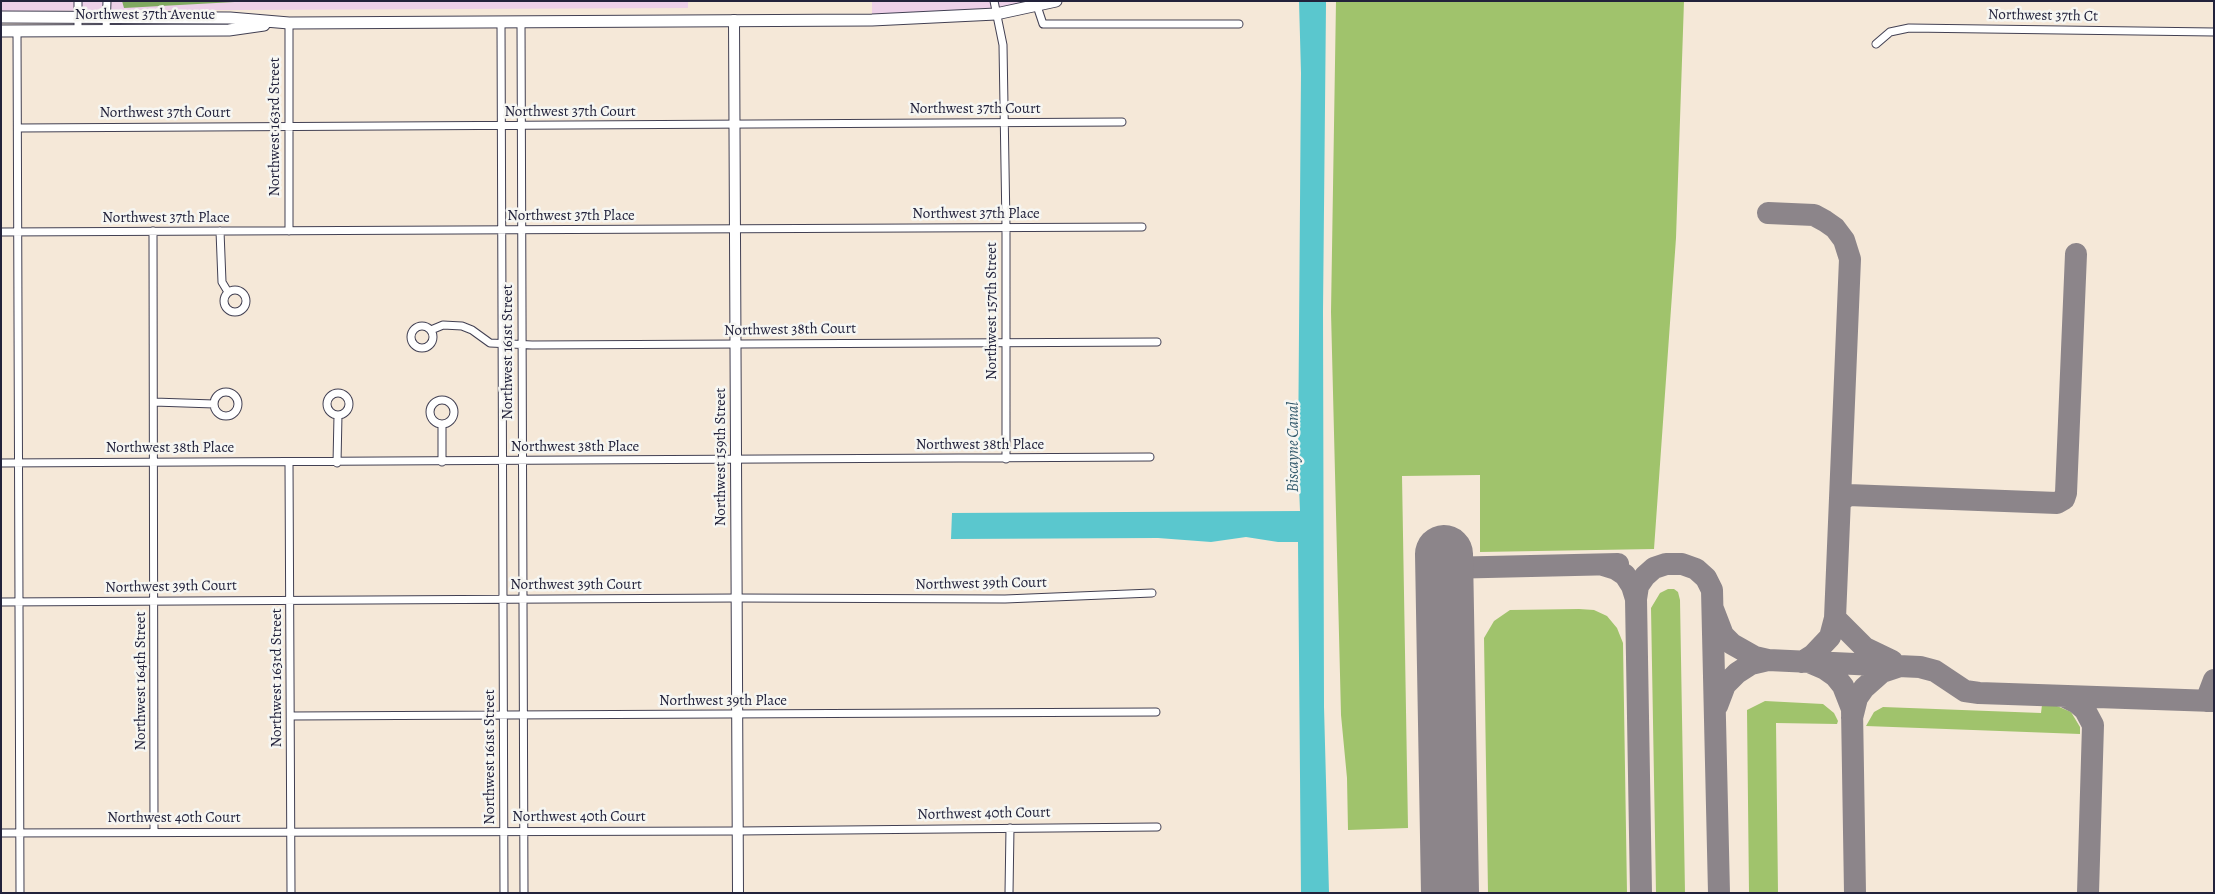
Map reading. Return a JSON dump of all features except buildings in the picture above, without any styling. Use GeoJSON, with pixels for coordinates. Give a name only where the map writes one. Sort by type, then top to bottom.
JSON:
{"type":"FeatureCollection","features":[{"type":"Feature","properties":{"kind":"main road","name":"Northwest 37th Avenue"},"geometry":{"type":"LineString","coordinates":[[1,17],[230,18],[289,22],[913,19],[996,14],[1056,1]]}},
{"type":"Feature","properties":{"kind":"main road","name":"Northwest 37th Avenue"},"geometry":{"type":"LineString","coordinates":[[1,31],[229,30],[289,22]]}},
{"type":"Feature","properties":{"kind":"street"},"geometry":{"type":"LineString","coordinates":[[78,1],[78,30]]}},
{"type":"Feature","properties":{"kind":"street"},"geometry":{"type":"LineString","coordinates":[[106,30],[107,1]]}},
{"type":"Feature","properties":{"kind":"street","name":"Northwest 157th Street"},"geometry":{"type":"LineString","coordinates":[[994,1],[1003,45],[1006,227],[1006,459]]}},
{"type":"Feature","properties":{"kind":"street"},"geometry":{"type":"LineString","coordinates":[[1036,6],[1043,24],[1239,24]]}},
{"type":"Feature","properties":{"kind":"street","name":"Northwest 159th Street"},"geometry":{"type":"LineString","coordinates":[[734,20],[738,893]]}},
{"type":"Feature","properties":{"kind":"street","name":"Northwest 161st Street"},"geometry":{"type":"LineString","coordinates":[[521,21],[524,893]]}},
{"type":"Feature","properties":{"kind":"street","name":"Northwest 163rd Street"},"geometry":{"type":"LineString","coordinates":[[289,22],[289,231]]}},
{"type":"Feature","properties":{"kind":"street","name":"Northwest 161st Street"},"geometry":{"type":"LineString","coordinates":[[501,22],[504,893]]}},
{"type":"Feature","properties":{"kind":"street","name":"Northwest 37th Ct"},"geometry":{"type":"LineString","coordinates":[[1876,44],[1890,32],[1908,28],[2214,32]]}},
{"type":"Feature","properties":{"kind":"street"},"geometry":{"type":"LineString","coordinates":[[17,31],[20,893]]}},
{"type":"Feature","properties":{"kind":"street","name":"Northwest 37th Court"},"geometry":{"type":"LineString","coordinates":[[18,128],[1122,122]]}},
{"type":"Feature","properties":{"kind":"street","name":"Northwest 37th Place"},"geometry":{"type":"LineString","coordinates":[[1,232],[1142,227]]}},
{"type":"Feature","properties":{"kind":"street","name":"Northwest 164th Street"},"geometry":{"type":"LineString","coordinates":[[153,231],[154,832]]}},
{"type":"Feature","properties":{"kind":"street"},"geometry":{"type":"LineString","coordinates":[[220,231],[222,282],[228,292]]}},
{"type":"Feature","properties":{"kind":"street","name":"Northwest 38th Court"},"geometry":{"type":"LineString","coordinates":[[430,330],[443,325],[462,326],[472,330],[490,344],[522,345],[1158,342]]}},
{"type":"Feature","properties":{"kind":"street"},"geometry":{"type":"LineString","coordinates":[[154,402],[214,404]]}},
{"type":"Feature","properties":{"kind":"street"},"geometry":{"type":"LineString","coordinates":[[337,462],[338,415]]}},
{"type":"Feature","properties":{"kind":"street"},"geometry":{"type":"LineString","coordinates":[[442,424],[442,462]]}},
{"type":"Feature","properties":{"kind":"street","name":"Northwest 38th Place"},"geometry":{"type":"LineString","coordinates":[[1,463],[1150,457]]}},
{"type":"Feature","properties":{"kind":"street","name":"Northwest 163rd Street"},"geometry":{"type":"LineString","coordinates":[[289,462],[291,893]]}},
{"type":"Feature","properties":{"kind":"street","name":"Northwest 39th Court"},"geometry":{"type":"LineString","coordinates":[[1,602],[737,598],[1006,599],[1152,593]]}},
{"type":"Feature","properties":{"kind":"street","name":"Northwest 39th Place"},"geometry":{"type":"LineString","coordinates":[[291,716],[1156,712]]}},
{"type":"Feature","properties":{"kind":"street","name":"Northwest 40th Court"},"geometry":{"type":"LineString","coordinates":[[1,833],[738,831],[1158,826]]}},
{"type":"Feature","properties":{"kind":"street"},"geometry":{"type":"LineString","coordinates":[[1009,893],[1010,828]]}},
{"type":"Feature","properties":{"kind":"shaded area"},"geometry":{"type":"Polygon","coordinates":[[[1,1],[688,1],[688,8],[1,11],[1,1]]]}},
{"type":"Feature","properties":{"kind":"shaded area"},"geometry":{"type":"Polygon","coordinates":[[[872,1],[1056,1],[872,20],[872,1]]]}},
{"type":"Feature","properties":{"kind":"green space"},"geometry":{"type":"Polygon","coordinates":[[[122,1],[253,1],[124,8],[122,1]]]}},
{"type":"Feature","properties":{"kind":"green space"},"geometry":{"type":"Polygon","coordinates":[[[1336,1],[1684,1],[1676,238],[1654,549],[1480,552],[1480,475],[1402,476],[1408,828],[1348,830],[1347,778],[1341,715],[1331,312],[1336,1]]]}},
{"type":"Feature","properties":{"kind":"green space"},"geometry":{"type":"Polygon","coordinates":[[[1668,589],[1674,589],[1678,592],[1680,600],[1685,893],[1656,893],[1651,608],[1660,593],[1668,589]]]}},
{"type":"Feature","properties":{"kind":"green space"},"geometry":{"type":"Polygon","coordinates":[[[1510,610],[1594,610],[1607,616],[1617,628],[1623,643],[1627,893],[1488,893],[1484,638],[1494,621],[1510,610]]]}},
{"type":"Feature","properties":{"kind":"green space"},"geometry":{"type":"Polygon","coordinates":[[[1765,701],[1823,704],[1834,713],[1838,721],[1837,724],[1776,723],[1778,893],[1749,893],[1747,710],[1765,701]]]}},
{"type":"Feature","properties":{"kind":"green space"},"geometry":{"type":"Polygon","coordinates":[[[2042,705],[2057,706],[2071,712],[2080,727],[2080,734],[1866,726],[1874,712],[1883,707],[2041,713],[2042,705]]]}},
{"type":"Feature","properties":{"kind":"water"},"geometry":{"type":"Polygon","coordinates":[[[1299,1],[1326,1],[1323,311],[1324,707],[1329,893],[1301,893],[1298,542],[1278,542],[1246,537],[1211,542],[1158,538],[951,539],[952,513],[1300,511],[1298,462],[1301,73],[1299,1]]]}},
{"type":"Feature","properties":{"kind":"taxiway"},"geometry":{"type":"LineString","coordinates":[[1768,213],[1814,215],[1825,221],[1835,228],[1844,240],[1850,259],[1835,618],[1830,637],[1813,655],[1802,662]]}},
{"type":"Feature","properties":{"kind":"taxiway"},"geometry":{"type":"LineString","coordinates":[[1840,502],[1848,495],[2057,503],[2064,499],[2066,493],[2076,254]]}},
{"type":"Feature","properties":{"kind":"taxiway"},"geometry":{"type":"LineString","coordinates":[[1444,568],[1618,564]]}},
{"type":"Feature","properties":{"kind":"taxiway"},"geometry":{"type":"LineString","coordinates":[[1636,599],[1638,586],[1645,576],[1654,568],[1666,564],[1682,564],[1696,569],[1706,578],[1712,590],[1719,893]]}},
{"type":"Feature","properties":{"kind":"taxiway"},"geometry":{"type":"LineString","coordinates":[[1603,565],[1616,569],[1625,575],[1632,586],[1636,599],[1641,893]]}},
{"type":"Feature","properties":{"kind":"taxiway"},"geometry":{"type":"LineString","coordinates":[[1713,609],[1723,635],[1732,644],[1755,657],[1768,660],[1920,667],[1935,671],[1965,691],[1979,693],[2214,701]]}},
{"type":"Feature","properties":{"kind":"taxiway"},"geometry":{"type":"LineString","coordinates":[[1835,618],[1865,648],[1892,661]]}},
{"type":"Feature","properties":{"kind":"taxiway"},"geometry":{"type":"LineString","coordinates":[[1717,706],[1725,685],[1737,673],[1751,664],[1768,660]]}},
{"type":"Feature","properties":{"kind":"taxiway"},"geometry":{"type":"LineString","coordinates":[[1811,663],[1835,676],[1843,686],[1852,709],[1855,893]]}},
{"type":"Feature","properties":{"kind":"taxiway"},"geometry":{"type":"LineString","coordinates":[[1852,718],[1857,698],[1864,688],[1882,672],[1897,667]]}},
{"type":"Feature","properties":{"kind":"taxiway"},"geometry":{"type":"LineString","coordinates":[[2206,701],[2214,680]]}},
{"type":"Feature","properties":{"kind":"taxiway"},"geometry":{"type":"LineString","coordinates":[[2063,696],[2077,703],[2085,710],[2093,725],[2088,893]]}},
{"type":"Feature","properties":{"kind":"runway"},"geometry":{"type":"LineString","coordinates":[[1444,554],[1450,893]]}},
{"type":"Feature","properties":{"kind":"water label","name":"Biscayne Canal"},"geometry":{"type":"Point","coordinates":[1294,447]}}]}
